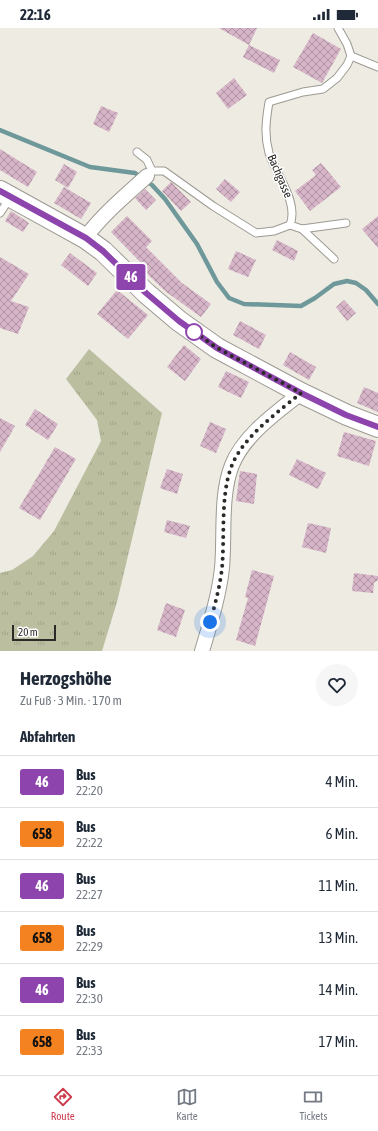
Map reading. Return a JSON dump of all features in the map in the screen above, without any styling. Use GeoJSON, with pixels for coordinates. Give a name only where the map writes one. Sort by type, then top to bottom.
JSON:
{"type":"FeatureCollection","features":[{"type":"Feature","properties":{"kind":"street"},"geometry":{"type":"LineString","coordinates":[[86,238],[97,222],[112,206],[147,176]]}},
{"type":"Feature","properties":{"kind":"street"},"geometry":{"type":"LineString","coordinates":[[4,200],[86,238],[119,264],[146,293],[179,321],[217,348],[301,393],[346,415],[378,427]]}},
{"type":"Feature","properties":{"kind":"street"},"geometry":{"type":"LineString","coordinates":[[202,651],[214,607],[222,569],[227,484],[232,465],[242,448],[263,424],[301,393]]}},
{"type":"Feature","properties":{"kind":"lane"},"geometry":{"type":"LineString","coordinates":[[338,28],[347,44],[351,56],[378,67]]}},
{"type":"Feature","properties":{"kind":"lane","name":"Bachgasse"},"geometry":{"type":"LineString","coordinates":[[290,225],[292,218],[292,204],[269,153],[264,127],[269,102],[323,89],[337,78],[347,65],[351,56]]}},
{"type":"Feature","properties":{"kind":"lane"},"geometry":{"type":"LineString","coordinates":[[137,152],[147,160],[147,176],[164,171],[213,206],[256,233],[274,231],[290,225],[302,228],[346,223]]}},
{"type":"Feature","properties":{"kind":"lane"},"geometry":{"type":"LineString","coordinates":[[302,228],[334,259]]}},
{"type":"Feature","properties":{"kind":"green space"},"geometry":{"type":"Polygon","coordinates":[[[89,349],[162,413],[117,602],[102,651],[0,651],[0,573],[12,570],[33,556],[54,531],[101,441],[97,420],[66,379],[89,349]]]}},
{"type":"Feature","properties":{"kind":"building"},"geometry":{"type":"Polygon","coordinates":[[[219,28],[257,28],[249,45],[219,28]]]}},
{"type":"Feature","properties":{"kind":"building"},"geometry":{"type":"Polygon","coordinates":[[[313,33],[341,49],[322,83],[293,67],[313,33]]]}},
{"type":"Feature","properties":{"kind":"building"},"geometry":{"type":"Polygon","coordinates":[[[249,45],[280,60],[274,73],[243,57],[249,45]]]}},
{"type":"Feature","properties":{"kind":"building"},"geometry":{"type":"Polygon","coordinates":[[[234,78],[247,95],[228,109],[216,93],[234,78]]]}},
{"type":"Feature","properties":{"kind":"building"},"geometry":{"type":"Polygon","coordinates":[[[101,106],[118,113],[109,132],[93,124],[101,106]]]}},
{"type":"Feature","properties":{"kind":"building"},"geometry":{"type":"Polygon","coordinates":[[[0,149],[37,172],[28,187],[0,170],[0,149]]]}},
{"type":"Feature","properties":{"kind":"building"},"geometry":{"type":"Polygon","coordinates":[[[321,163],[341,187],[310,211],[295,191],[316,175],[312,170],[321,163]]]}},
{"type":"Feature","properties":{"kind":"building"},"geometry":{"type":"Polygon","coordinates":[[[64,164],[77,172],[68,188],[55,180],[64,164]]]}},
{"type":"Feature","properties":{"kind":"building"},"geometry":{"type":"Polygon","coordinates":[[[225,179],[240,192],[231,202],[216,189],[225,179]]]}},
{"type":"Feature","properties":{"kind":"building"},"geometry":{"type":"Polygon","coordinates":[[[171,182],[191,202],[181,211],[162,191],[171,182]]]}},
{"type":"Feature","properties":{"kind":"building"},"geometry":{"type":"Polygon","coordinates":[[[64,187],[91,203],[81,219],[54,203],[64,187]]]}},
{"type":"Feature","properties":{"kind":"building"},"geometry":{"type":"Polygon","coordinates":[[[145,189],[156,200],[146,210],[135,198],[145,189]]]}},
{"type":"Feature","properties":{"kind":"building"},"geometry":{"type":"Polygon","coordinates":[[[11,211],[29,223],[23,232],[5,221],[11,211]]]}},
{"type":"Feature","properties":{"kind":"building"},"geometry":{"type":"Polygon","coordinates":[[[127,216],[152,241],[146,247],[182,283],[211,304],[201,317],[165,291],[143,270],[146,268],[111,232],[127,216]]]}},
{"type":"Feature","properties":{"kind":"building"},"geometry":{"type":"Polygon","coordinates":[[[378,216],[378,248],[362,229],[378,216]]]}},
{"type":"Feature","properties":{"kind":"building"},"geometry":{"type":"Polygon","coordinates":[[[277,240],[298,251],[294,261],[272,250],[277,240]]]}},
{"type":"Feature","properties":{"kind":"building"},"geometry":{"type":"Polygon","coordinates":[[[236,251],[256,260],[248,277],[228,269],[236,251]]]}},
{"type":"Feature","properties":{"kind":"building"},"geometry":{"type":"Polygon","coordinates":[[[70,253],[97,273],[88,286],[61,265],[70,253]]]}},
{"type":"Feature","properties":{"kind":"building"},"geometry":{"type":"Polygon","coordinates":[[[0,257],[29,274],[11,301],[29,307],[18,334],[0,328],[0,257]]]}},
{"type":"Feature","properties":{"kind":"building"},"geometry":{"type":"Polygon","coordinates":[[[117,290],[148,315],[128,339],[97,314],[117,290]]]}},
{"type":"Feature","properties":{"kind":"building"},"geometry":{"type":"Polygon","coordinates":[[[344,300],[356,313],[347,321],[336,307],[344,300]]]}},
{"type":"Feature","properties":{"kind":"building"},"geometry":{"type":"Polygon","coordinates":[[[240,321],[266,335],[259,349],[233,335],[240,321]]]}},
{"type":"Feature","properties":{"kind":"building"},"geometry":{"type":"Polygon","coordinates":[[[184,345],[201,359],[185,381],[167,367],[184,345]]]}},
{"type":"Feature","properties":{"kind":"building"},"geometry":{"type":"Polygon","coordinates":[[[290,352],[316,367],[309,380],[283,365],[290,352]]]}},
{"type":"Feature","properties":{"kind":"building"},"geometry":{"type":"Polygon","coordinates":[[[226,371],[249,382],[241,398],[218,387],[226,371]]]}},
{"type":"Feature","properties":{"kind":"building"},"geometry":{"type":"Polygon","coordinates":[[[364,387],[378,393],[378,412],[357,403],[364,387]]]}},
{"type":"Feature","properties":{"kind":"building"},"geometry":{"type":"Polygon","coordinates":[[[35,409],[58,424],[48,440],[25,425],[35,409]]]}},
{"type":"Feature","properties":{"kind":"building"},"geometry":{"type":"Polygon","coordinates":[[[0,418],[15,426],[0,452],[0,418]]]}},
{"type":"Feature","properties":{"kind":"building"},"geometry":{"type":"Polygon","coordinates":[[[210,422],[226,429],[216,453],[200,446],[210,422]]]}},
{"type":"Feature","properties":{"kind":"building"},"geometry":{"type":"Polygon","coordinates":[[[344,432],[376,441],[369,466],[337,456],[344,432]]]}},
{"type":"Feature","properties":{"kind":"building"},"geometry":{"type":"Polygon","coordinates":[[[55,447],[76,459],[40,520],[19,508],[55,447]]]}},
{"type":"Feature","properties":{"kind":"building"},"geometry":{"type":"Polygon","coordinates":[[[297,459],[326,473],[318,489],[289,475],[297,459]]]}},
{"type":"Feature","properties":{"kind":"building"},"geometry":{"type":"Polygon","coordinates":[[[167,469],[183,474],[177,494],[160,488],[167,469]]]}},
{"type":"Feature","properties":{"kind":"building"},"geometry":{"type":"Polygon","coordinates":[[[240,471],[257,474],[254,504],[236,501],[240,471]]]}},
{"type":"Feature","properties":{"kind":"building"},"geometry":{"type":"Polygon","coordinates":[[[167,520],[190,526],[186,538],[164,532],[167,520]]]}},
{"type":"Feature","properties":{"kind":"building"},"geometry":{"type":"Polygon","coordinates":[[[308,523],[331,528],[326,553],[302,547],[308,523]]]}},
{"type":"Feature","properties":{"kind":"building"},"geometry":{"type":"Polygon","coordinates":[[[252,570],[274,576],[255,646],[236,640],[248,598],[245,597],[252,570]]]}},
{"type":"Feature","properties":{"kind":"building"},"geometry":{"type":"Polygon","coordinates":[[[354,573],[378,576],[378,580],[374,583],[373,593],[352,591],[354,573]]]}},
{"type":"Feature","properties":{"kind":"building"},"geometry":{"type":"Polygon","coordinates":[[[166,603],[185,610],[176,637],[157,630],[166,603]]]}},
{"type":"Feature","properties":{"kind":"waterway"},"geometry":{"type":"LineString","coordinates":[[0,130],[90,167],[135,173],[152,185],[165,199],[197,244],[217,282],[229,298],[244,304],[301,306],[334,284],[347,281],[356,283],[366,290],[378,304]]}},
{"type":"Feature","properties":{"kind":"bus line","name":"46"},"geometry":{"type":"LineString","coordinates":[[0,191],[86,238],[119,264],[146,293],[179,321],[217,348],[301,393],[346,415],[369,425],[378,427]]}},
{"type":"Feature","properties":{"kind":"route"},"geometry":{"type":"LineString","coordinates":[[194,332],[192,330],[217,348],[301,393],[263,424],[242,448],[232,465],[227,484],[222,569],[210,622]]}}]}
